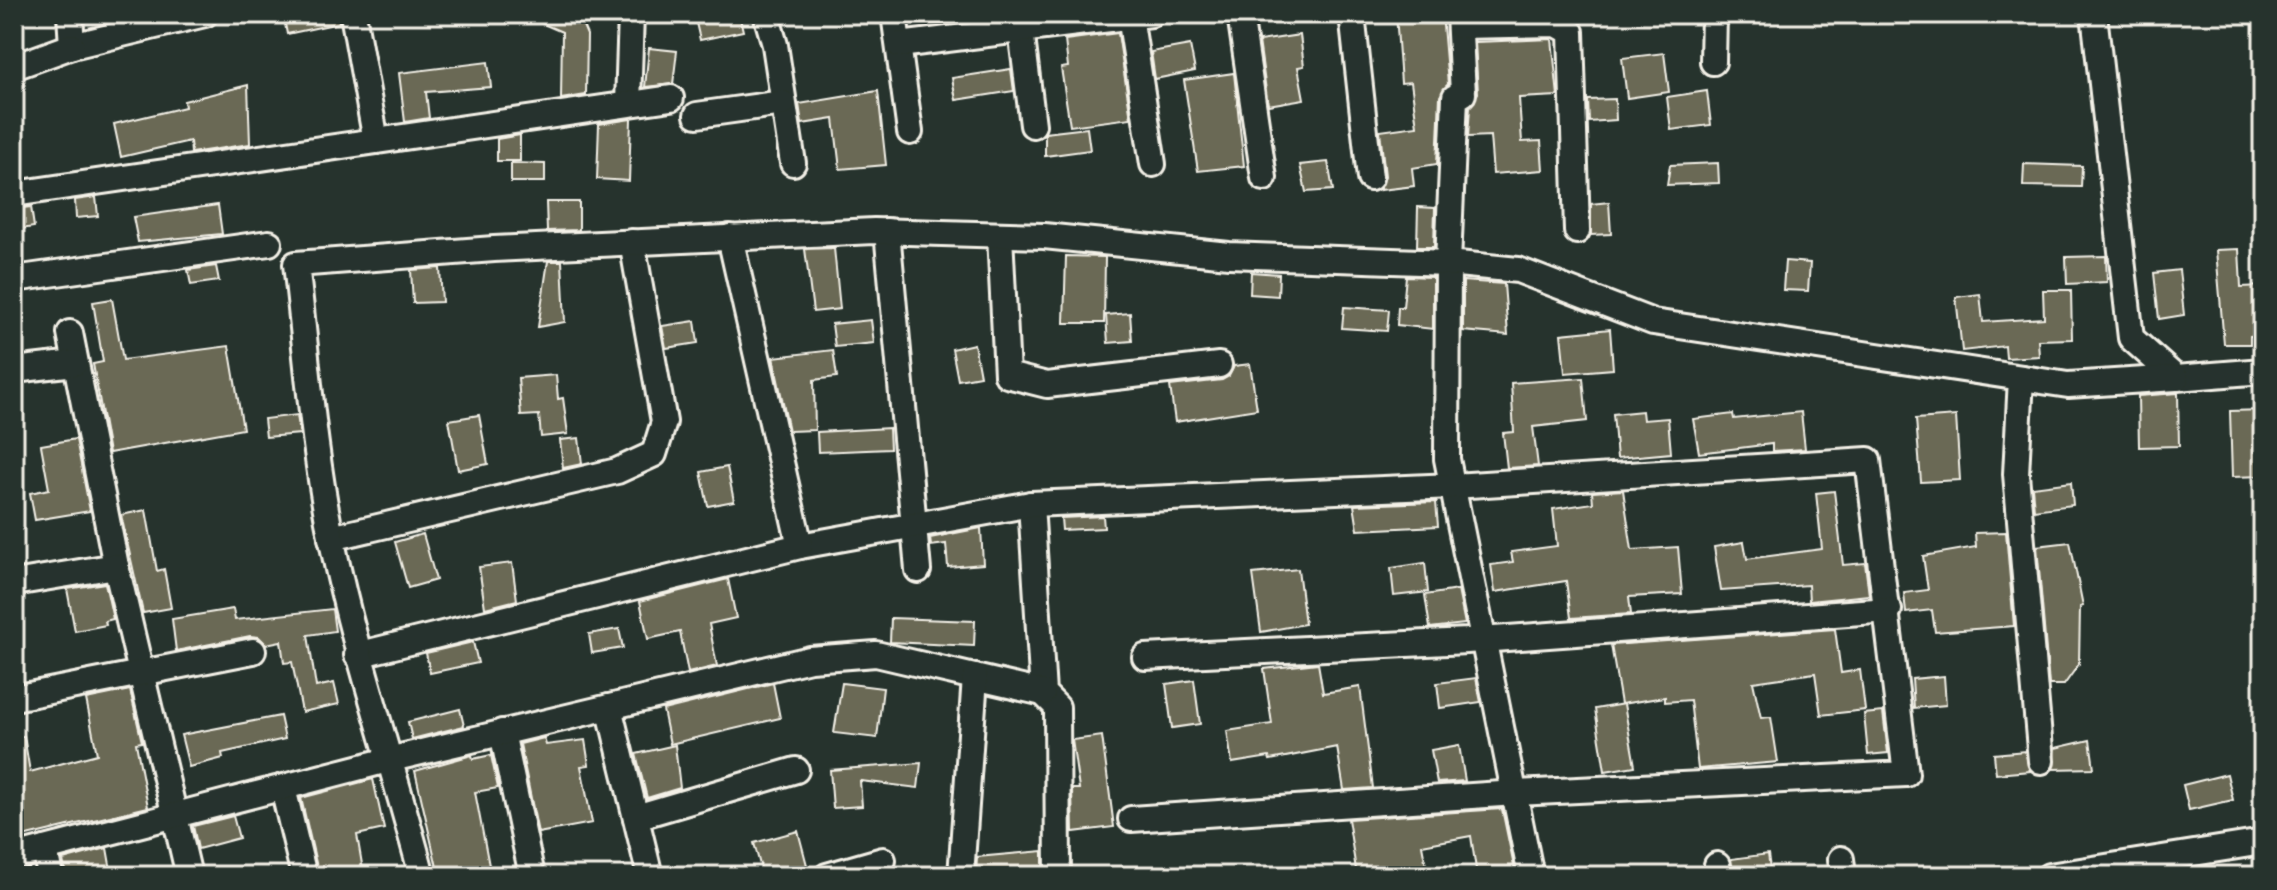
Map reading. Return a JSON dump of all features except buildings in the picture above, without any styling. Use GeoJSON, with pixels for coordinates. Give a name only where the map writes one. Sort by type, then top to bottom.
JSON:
{"type":"FeatureCollection","features":[{"type":"Feature","properties":{"kind":"street"},"geometry":{"type":"LineString","coordinates":[[70,14],[72,46]]}},
{"type":"Feature","properties":{"kind":"street"},"geometry":{"type":"LineString","coordinates":[[353,14],[376,141]]}},
{"type":"Feature","properties":{"kind":"street"},"geometry":{"type":"LineString","coordinates":[[628,104],[631,14]]}},
{"type":"Feature","properties":{"kind":"street"},"geometry":{"type":"LineString","coordinates":[[766,14],[775,45],[793,163]]}},
{"type":"Feature","properties":{"kind":"street"},"geometry":{"type":"LineString","coordinates":[[894,14],[910,132]]}},
{"type":"Feature","properties":{"kind":"street"},"geometry":{"type":"LineString","coordinates":[[1240,14],[1264,178]]}},
{"type":"Feature","properties":{"kind":"street"},"geometry":{"type":"LineString","coordinates":[[1352,14],[1370,178]]}},
{"type":"Feature","properties":{"kind":"street"},"geometry":{"type":"LineString","coordinates":[[1713,62],[1714,14]]}},
{"type":"Feature","properties":{"kind":"street"},"geometry":{"type":"LineString","coordinates":[[2094,14],[2131,338],[2176,378]]}},
{"type":"Feature","properties":{"kind":"street"},"geometry":{"type":"LineString","coordinates":[[899,45],[1141,15],[1153,164]]}},
{"type":"Feature","properties":{"kind":"street"},"geometry":{"type":"LineString","coordinates":[[14,67],[72,46],[193,16]]}},
{"type":"Feature","properties":{"kind":"street"},"geometry":{"type":"LineString","coordinates":[[1531,876],[1486,639],[1447,459],[1448,263],[1455,97],[1463,94],[1460,20],[1557,24],[1571,32],[1577,231]]}},
{"type":"Feature","properties":{"kind":"street"},"geometry":{"type":"LineString","coordinates":[[1021,30],[1033,125]]}},
{"type":"Feature","properties":{"kind":"street"},"geometry":{"type":"LineString","coordinates":[[14,194],[671,98]]}},
{"type":"Feature","properties":{"kind":"street"},"geometry":{"type":"LineString","coordinates":[[697,115],[783,103]]}},
{"type":"Feature","properties":{"kind":"street"},"geometry":{"type":"LineString","coordinates":[[422,876],[392,759],[357,655],[331,538],[296,264],[730,237],[887,231],[1000,235],[1229,255],[1448,263],[1518,270],[1653,322],[2068,385],[2263,371]]}},
{"type":"Feature","properties":{"kind":"street"},"geometry":{"type":"LineString","coordinates":[[887,231],[918,570]]}},
{"type":"Feature","properties":{"kind":"street"},"geometry":{"type":"LineString","coordinates":[[1000,235],[1007,375],[1047,385],[1219,365]]}},
{"type":"Feature","properties":{"kind":"street"},"geometry":{"type":"LineString","coordinates":[[730,237],[800,546]]}},
{"type":"Feature","properties":{"kind":"street"},"geometry":{"type":"LineString","coordinates":[[331,538],[617,471],[654,454],[664,422],[632,242]]}},
{"type":"Feature","properties":{"kind":"street"},"geometry":{"type":"LineString","coordinates":[[14,279],[269,243]]}},
{"type":"Feature","properties":{"kind":"street"},"geometry":{"type":"LineString","coordinates":[[70,333],[116,566],[189,876]]}},
{"type":"Feature","properties":{"kind":"street"},"geometry":{"type":"LineString","coordinates":[[14,370],[75,363]]}},
{"type":"Feature","properties":{"kind":"street"},"geometry":{"type":"LineString","coordinates":[[2021,378],[2016,474],[2041,761]]}},
{"type":"Feature","properties":{"kind":"street"},"geometry":{"type":"LineString","coordinates":[[357,655],[800,546],[1031,504],[1453,486],[1868,460],[1889,610],[1906,774],[1516,793],[1131,819]]}},
{"type":"Feature","properties":{"kind":"street"},"geometry":{"type":"LineString","coordinates":[[1031,504],[1043,693]]}},
{"type":"Feature","properties":{"kind":"street"},"geometry":{"type":"LineString","coordinates":[[14,583],[116,566]]}},
{"type":"Feature","properties":{"kind":"street"},"geometry":{"type":"LineString","coordinates":[[1145,657],[1486,639],[1889,610]]}},
{"type":"Feature","properties":{"kind":"street"},"geometry":{"type":"LineString","coordinates":[[14,698],[253,651]]}},
{"type":"Feature","properties":{"kind":"street"},"geometry":{"type":"LineString","coordinates":[[14,857],[392,759],[810,659],[876,654],[1043,693],[1057,707],[1058,876]]}},
{"type":"Feature","properties":{"kind":"street"},"geometry":{"type":"LineString","coordinates":[[961,876],[975,677]]}},
{"type":"Feature","properties":{"kind":"street"},"geometry":{"type":"LineString","coordinates":[[609,707],[650,876]]}},
{"type":"Feature","properties":{"kind":"street"},"geometry":{"type":"LineString","coordinates":[[502,732],[532,876]]}},
{"type":"Feature","properties":{"kind":"street"},"geometry":{"type":"LineString","coordinates":[[636,817],[796,770]]}},
{"type":"Feature","properties":{"kind":"street"},"geometry":{"type":"LineString","coordinates":[[283,788],[304,876]]}},
{"type":"Feature","properties":{"kind":"street"},"geometry":{"type":"LineString","coordinates":[[2049,876],[2155,868],[2263,842]]}},
{"type":"Feature","properties":{"kind":"street"},"geometry":{"type":"LineString","coordinates":[[45,849],[50,876]]}},
{"type":"Feature","properties":{"kind":"street"},"geometry":{"type":"LineString","coordinates":[[827,876],[883,860]]}}]}
